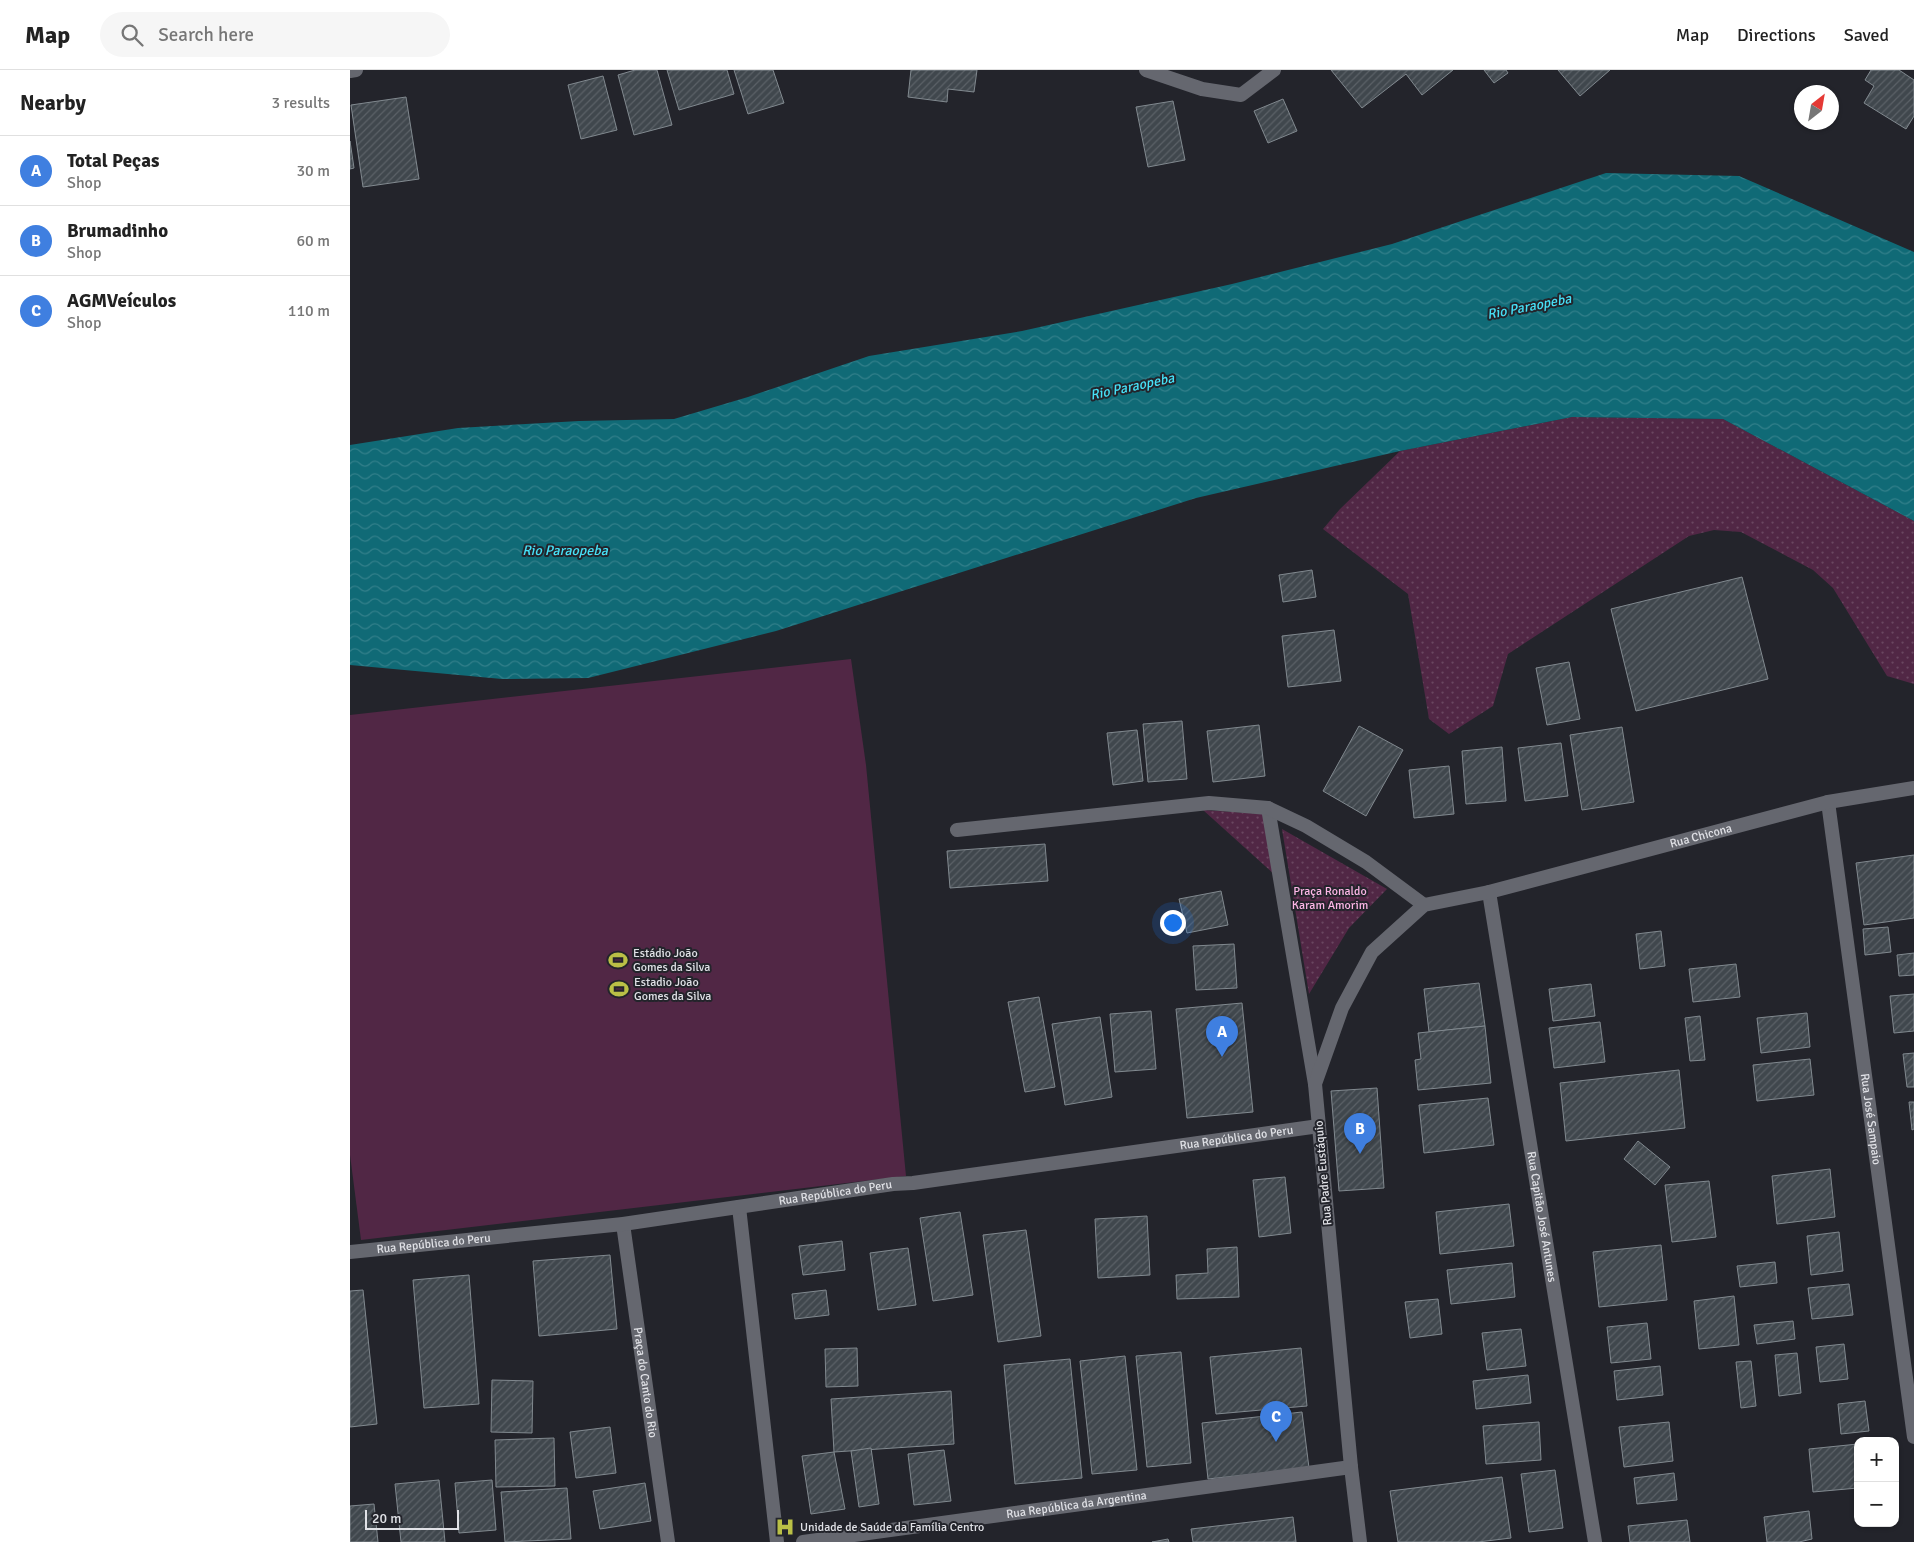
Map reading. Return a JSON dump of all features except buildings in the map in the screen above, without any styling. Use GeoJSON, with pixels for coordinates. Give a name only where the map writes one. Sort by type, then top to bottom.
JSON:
{"type":"FeatureCollection","features":[{"type":"Feature","properties":{"kind":"street"},"geometry":{"type":"LineString","coordinates":[[350,71],[356,70]]}},
{"type":"Feature","properties":{"kind":"street"},"geometry":{"type":"LineString","coordinates":[[1146,70],[1202,88],[1241,94],[1274,70]]}},
{"type":"Feature","properties":{"kind":"street","name":"Rua Chicona"},"geometry":{"type":"LineString","coordinates":[[1489,892],[1828,802],[1914,788]]}},
{"type":"Feature","properties":{"kind":"street","name":"Rua José Sampaio"},"geometry":{"type":"LineString","coordinates":[[1828,802],[1914,1437]]}},
{"type":"Feature","properties":{"kind":"street"},"geometry":{"type":"LineString","coordinates":[[958,830],[1209,804],[1268,808],[1306,826],[1359,858],[1424,904],[1489,892]]}},
{"type":"Feature","properties":{"kind":"street"},"geometry":{"type":"LineString","coordinates":[[1268,808],[1315,1084]]}},
{"type":"Feature","properties":{"kind":"street","name":"Rua Capitão José Antunes"},"geometry":{"type":"LineString","coordinates":[[1489,892],[1595,1542]]}},
{"type":"Feature","properties":{"kind":"street","name":"Rua Padre Eustáquio"},"geometry":{"type":"LineString","coordinates":[[1360,1542],[1351,1467],[1315,1084],[1342,1008],[1368,957],[1424,904]]}},
{"type":"Feature","properties":{"kind":"street","name":"Rua República do Peru"},"geometry":{"type":"LineString","coordinates":[[350,1252],[624,1224],[1319,1126]]}},
{"type":"Feature","properties":{"kind":"street"},"geometry":{"type":"LineString","coordinates":[[739,1207],[777,1542]]}},
{"type":"Feature","properties":{"kind":"street","name":"Praça do Canto do Rio"},"geometry":{"type":"LineString","coordinates":[[624,1224],[668,1542]]}},
{"type":"Feature","properties":{"kind":"street","name":"Rua República da Argentina"},"geometry":{"type":"LineString","coordinates":[[803,1542],[1351,1467]]}},
{"type":"Feature","properties":{"kind":"green space"},"geometry":{"type":"Polygon","coordinates":[[[1572,417],[1723,419],[1914,521],[1914,684],[1887,676],[1833,588],[1813,570],[1741,532],[1714,530],[1689,536],[1508,654],[1493,706],[1449,734],[1429,719],[1408,594],[1323,529],[1340,509],[1400,451],[1572,417]]]}},
{"type":"Feature","properties":{"kind":"green space","name":"Estadio João Gomes da Silva"},"geometry":{"type":"Polygon","coordinates":[[[851,659],[866,765],[906,1176],[361,1240],[350,1155],[350,715],[851,659]]]}},
{"type":"Feature","properties":{"kind":"green space","name":"Praça Ronaldo Karam Amorim"},"geometry":{"type":"Polygon","coordinates":[[[1203,810],[1264,814],[1274,874],[1203,810]]]}},
{"type":"Feature","properties":{"kind":"green space","name":"Praça Ronaldo Karam Amorim"},"geometry":{"type":"Polygon","coordinates":[[[1282,829],[1387,889],[1349,928],[1309,994],[1282,829]]]}},
{"type":"Feature","properties":{"kind":"water","name":"Rio Paraopeba"},"geometry":{"type":"Polygon","coordinates":[[[1606,173],[1739,176],[1914,252],[1914,521],[1723,419],[1572,417],[1400,451],[1196,498],[776,631],[588,678],[502,679],[350,665],[350,445],[458,428],[579,421],[674,419],[748,397],[869,356],[1022,331],[1232,284],[1392,244],[1606,173]]]}},
{"type":"Feature","properties":{"kind":"place","name":"Estádio João Gomes da Silva"},"geometry":{"type":"Point","coordinates":[618,960]}},
{"type":"Feature","properties":{"kind":"place","name":"Estadio João Gomes da Silva"},"geometry":{"type":"Point","coordinates":[619,989]}},
{"type":"Feature","properties":{"kind":"place","name":"Total Peças"},"geometry":{"type":"Point","coordinates":[1222,1057]}},
{"type":"Feature","properties":{"kind":"place","name":"Brumadinho"},"geometry":{"type":"Point","coordinates":[1360,1154]}},
{"type":"Feature","properties":{"kind":"place","name":"AGMVeículos"},"geometry":{"type":"Point","coordinates":[1276,1442]}},
{"type":"Feature","properties":{"kind":"place","name":"Unidade de Saúde da Família Centro"},"geometry":{"type":"Point","coordinates":[785,1527]}}]}
